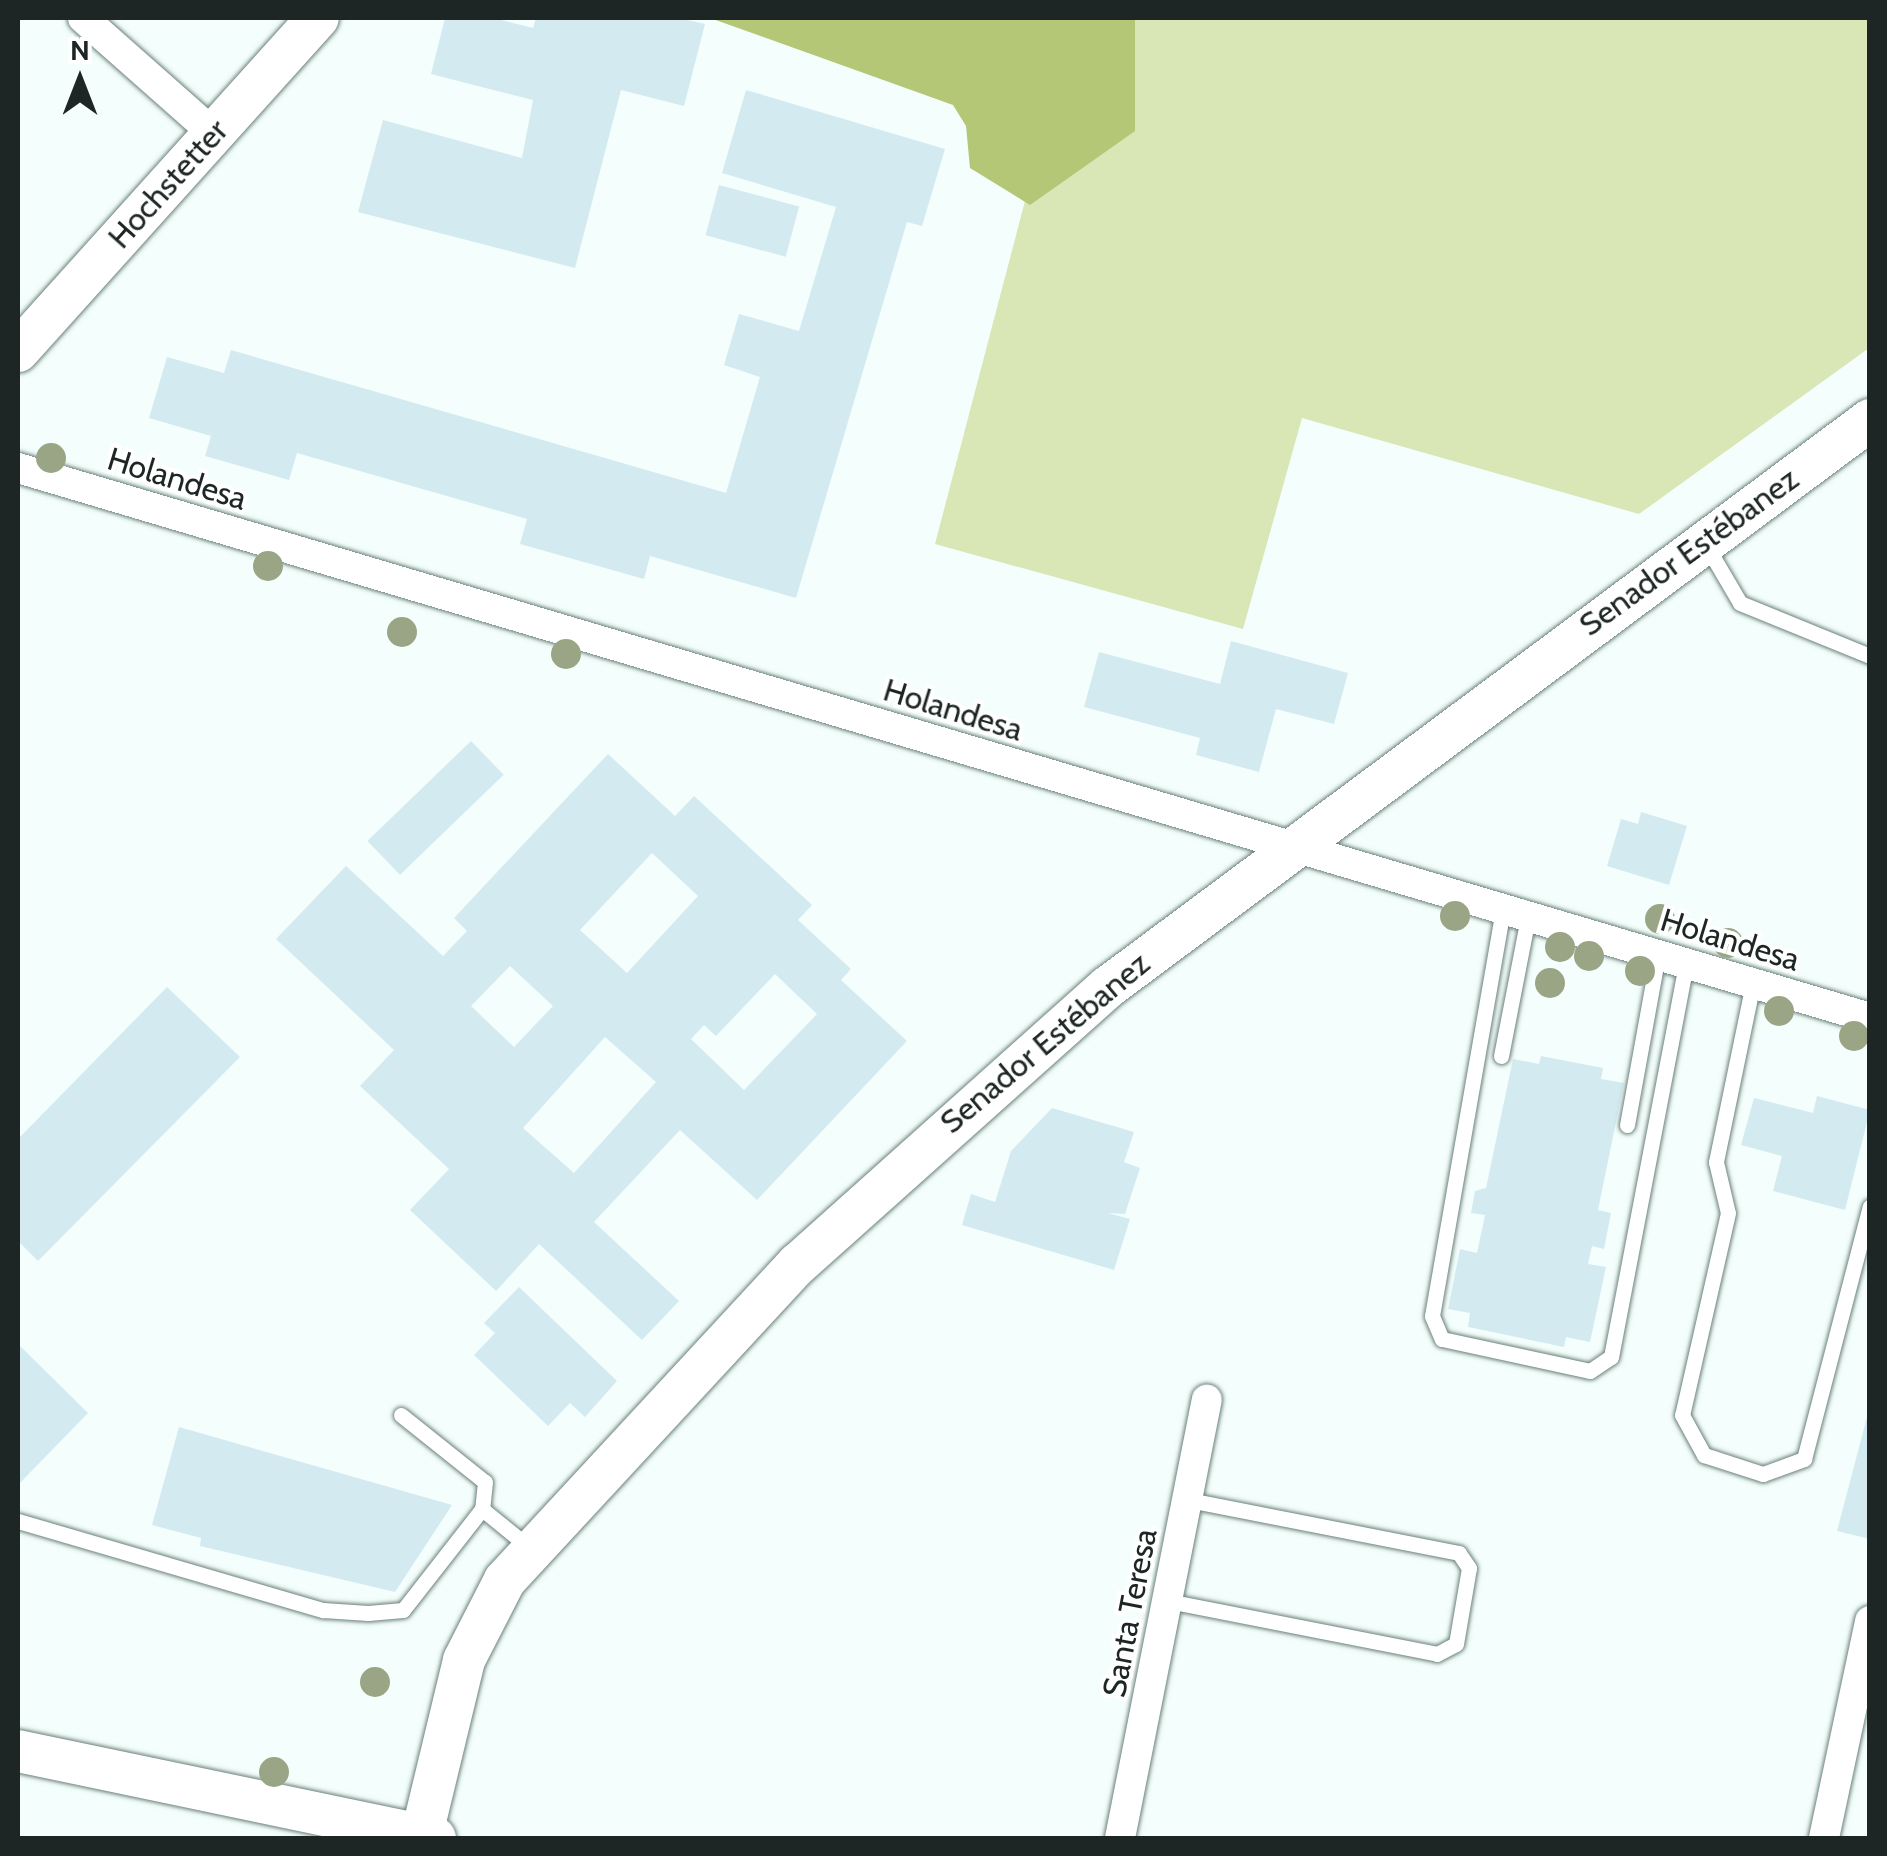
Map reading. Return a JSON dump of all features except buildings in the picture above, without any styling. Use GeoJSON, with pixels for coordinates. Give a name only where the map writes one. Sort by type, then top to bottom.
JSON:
{"type":"FeatureCollection","features":[{"type":"Feature","properties":{"kind":"main road","name":"Hochstetter"},"geometry":{"type":"LineString","coordinates":[[18,351],[318,18]]}},
{"type":"Feature","properties":{"kind":"main road","name":"Senador Estébanez"},"geometry":{"type":"LineString","coordinates":[[426,1838],[464,1660],[505,1580],[691,1373],[904,1163],[1108,987],[1290,847],[1870,420]]}},
{"type":"Feature","properties":{"kind":"main road"},"geometry":{"type":"LineString","coordinates":[[18,1751],[426,1838]]}},
{"type":"Feature","properties":{"kind":"street"},"geometry":{"type":"LineString","coordinates":[[84,18],[214,133]]}},
{"type":"Feature","properties":{"kind":"street","name":"Holandesa"},"geometry":{"type":"LineString","coordinates":[[18,468],[1870,1018]]}},
{"type":"Feature","properties":{"kind":"street","name":"Santa Teresa"},"geometry":{"type":"LineString","coordinates":[[1120,1838],[1207,1400]]}},
{"type":"Feature","properties":{"kind":"street"},"geometry":{"type":"LineString","coordinates":[[1824,1838],[1870,1621]]}},
{"type":"Feature","properties":{"kind":"lane"},"geometry":{"type":"LineString","coordinates":[[1704,541],[1740,604],[1768,620],[1870,656]]}},
{"type":"Feature","properties":{"kind":"lane"},"geometry":{"type":"LineString","coordinates":[[1515,913],[1432,1316],[1442,1339],[1590,1371],[1611,1356],[1672,960]]}},
{"type":"Feature","properties":{"kind":"lane"},"geometry":{"type":"LineString","coordinates":[[1501,1056],[1515,913]]}},
{"type":"Feature","properties":{"kind":"lane"},"geometry":{"type":"LineString","coordinates":[[1627,1124],[1672,960]]}},
{"type":"Feature","properties":{"kind":"lane"},"geometry":{"type":"LineString","coordinates":[[1753,983],[1716,1162],[1728,1214],[1682,1416],[1704,1455],[1764,1474],[1804,1459],[1870,1206]]}},
{"type":"Feature","properties":{"kind":"lane"},"geometry":{"type":"LineString","coordinates":[[18,1520],[323,1610],[404,1610],[482,1509],[485,1482],[401,1415]]}},
{"type":"Feature","properties":{"kind":"lane"},"geometry":{"type":"LineString","coordinates":[[1168,1601],[1437,1654],[1456,1644],[1468,1568],[1459,1553],[1188,1500]]}},
{"type":"Feature","properties":{"kind":"lane"},"geometry":{"type":"LineString","coordinates":[[482,1509],[530,1548]]}},
{"type":"Feature","properties":{"kind":"green space"},"geometry":{"type":"Polygon","coordinates":[[[710,18],[1135,18],[1135,131],[1030,205],[970,168],[966,126],[953,105],[710,18]]]}},
{"type":"Feature","properties":{"kind":"green space"},"geometry":{"type":"Polygon","coordinates":[[[1073,18],[1869,18],[1869,348],[1639,514],[1302,418],[1243,629],[935,544],[1073,18]]]}}]}
